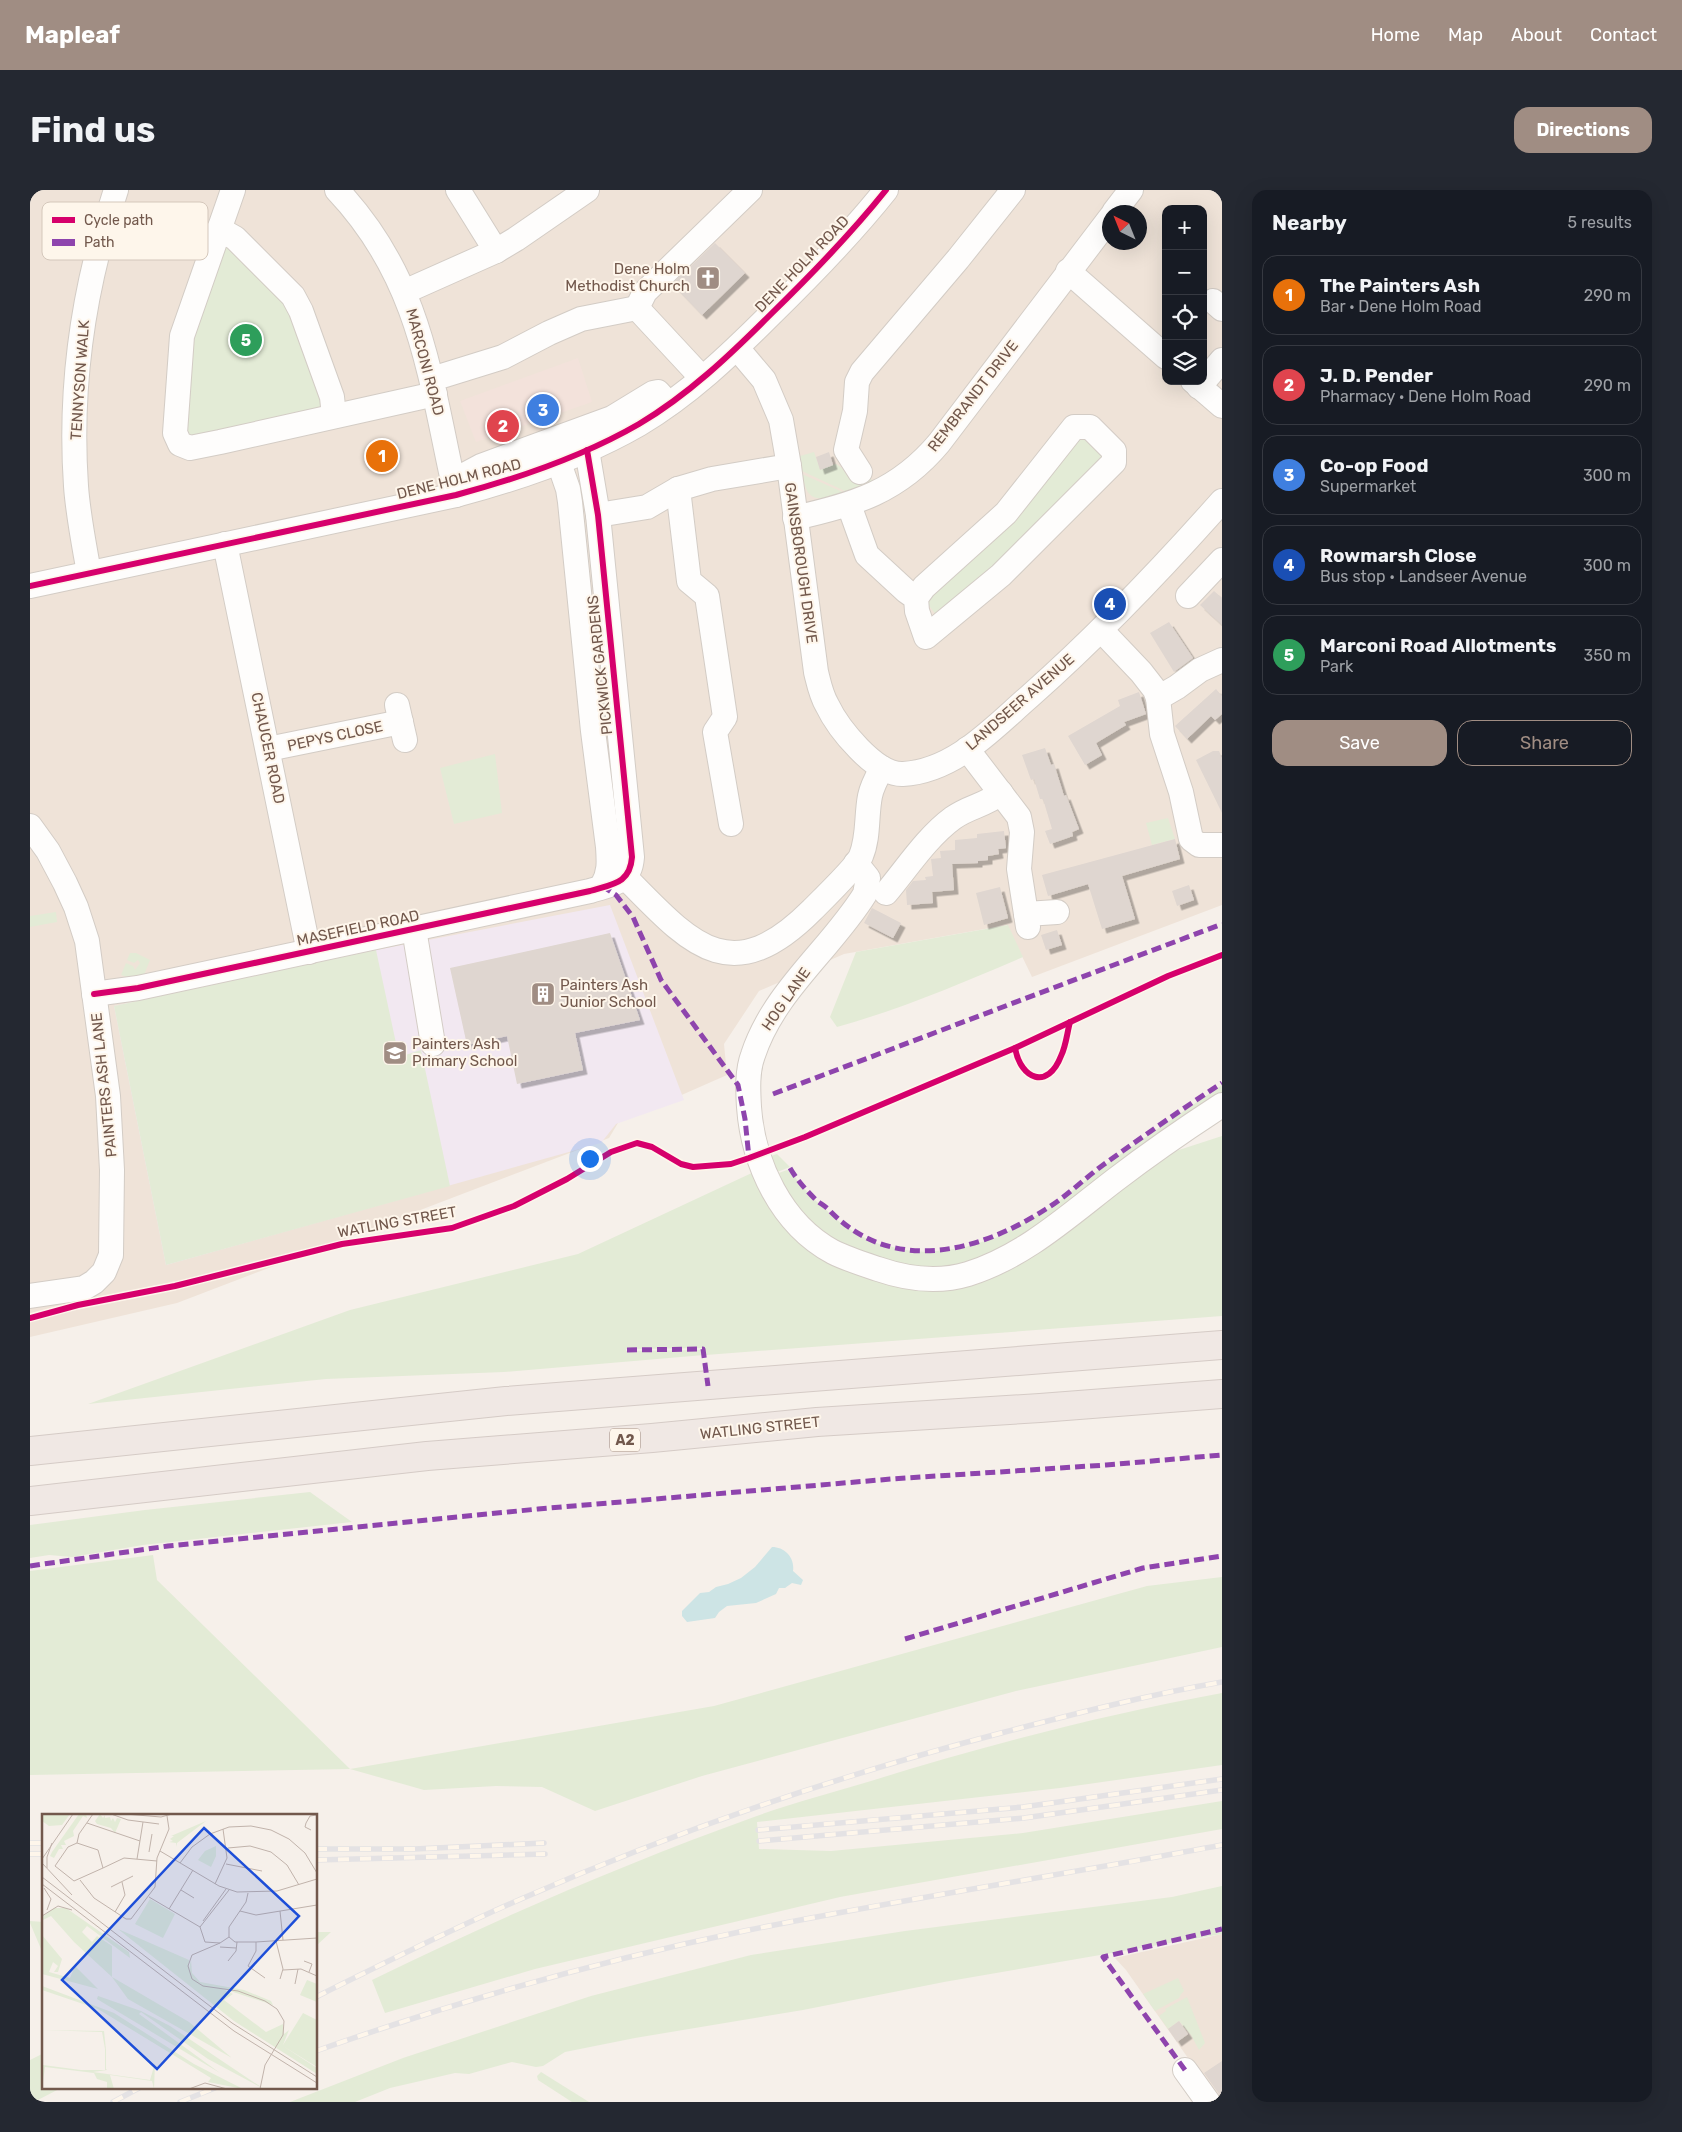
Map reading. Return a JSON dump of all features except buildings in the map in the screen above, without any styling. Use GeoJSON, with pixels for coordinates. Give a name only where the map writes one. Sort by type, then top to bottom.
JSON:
{"type":"FeatureCollection","features":[{"type":"Feature","properties":{"kind":"highway"},"geometry":{"type":"LineString","coordinates":[[30,1451],[506,1401],[1222,1345]]}},
{"type":"Feature","properties":{"kind":"highway","name":"WATLING STREET"},"geometry":{"type":"LineString","coordinates":[[30,1501],[427,1456],[652,1438],[817,1422],[1222,1394]]}},
{"type":"Feature","properties":{"kind":"street","name":"TENNYSON WALK"},"geometry":{"type":"LineString","coordinates":[[112,202],[116,190]]}},
{"type":"Feature","properties":{"kind":"street"},"geometry":{"type":"LineString","coordinates":[[233,190],[181,341],[175,421],[177,440],[182,445],[190,448],[334,416],[433,387],[504,357],[549,332],[581,319],[637,308]]}},
{"type":"Feature","properties":{"kind":"street","name":"MARCONI ROAD"},"geometry":{"type":"LineString","coordinates":[[336,190],[380,246],[404,292],[422,339],[455,488]]}},
{"type":"Feature","properties":{"kind":"street"},"geometry":{"type":"LineString","coordinates":[[458,190],[496,251]]}},
{"type":"Feature","properties":{"kind":"street"},"geometry":{"type":"LineString","coordinates":[[404,292],[496,251],[586,190]]}},
{"type":"Feature","properties":{"kind":"street"},"geometry":{"type":"LineString","coordinates":[[637,308],[645,292],[750,190]]}},
{"type":"Feature","properties":{"kind":"street","name":"DENE HOLM ROAD"},"geometry":{"type":"LineString","coordinates":[[30,586],[225,544],[455,488],[521,477],[559,463],[629,430],[669,404],[702,378],[737,348],[820,265],[886,190]]}},
{"type":"Feature","properties":{"kind":"street"},"geometry":{"type":"LineString","coordinates":[[860,472],[846,450],[859,378],[1012,190]]}},
{"type":"Feature","properties":{"kind":"street"},"geometry":{"type":"LineString","coordinates":[[1119,205],[1131,190]]}},
{"type":"Feature","properties":{"kind":"street","name":"REMBRANDT DRIVE"},"geometry":{"type":"LineString","coordinates":[[795,518],[848,505],[867,498],[890,486],[915,467],[934,449],[1102,228]]}},
{"type":"Feature","properties":{"kind":"street"},"geometry":{"type":"LineString","coordinates":[[219,229],[235,238],[285,286],[296,300],[332,397],[334,416]]}},
{"type":"Feature","properties":{"kind":"street","name":"TENNYSON WALK"},"geometry":{"type":"LineString","coordinates":[[89,573],[76,487],[76,395],[82,330],[94,260]]}},
{"type":"Feature","properties":{"kind":"street"},"geometry":{"type":"LineString","coordinates":[[1068,271],[1162,353]]}},
{"type":"Feature","properties":{"kind":"street"},"geometry":{"type":"LineString","coordinates":[[637,308],[702,378]]}},
{"type":"Feature","properties":{"kind":"street","name":"GAINSBOROUGH DRIVE"},"geometry":{"type":"LineString","coordinates":[[737,348],[759,373],[770,393],[780,420],[789,466],[816,672],[823,696],[831,713],[843,729],[857,746],[882,768]]}},
{"type":"Feature","properties":{"kind":"street"},"geometry":{"type":"LineString","coordinates":[[1207,374],[1222,360]]}},
{"type":"Feature","properties":{"kind":"street"},"geometry":{"type":"LineString","coordinates":[[1197,385],[1222,406]]}},
{"type":"Feature","properties":{"kind":"street"},"geometry":{"type":"LineString","coordinates":[[455,488],[482,466],[612,418],[653,393],[658,392],[669,404]]}},
{"type":"Feature","properties":{"kind":"street"},"geometry":{"type":"LineString","coordinates":[[848,505],[867,555],[916,598],[917,611],[926,637],[1022,554],[1114,462],[1114,451],[1090,427],[1074,427],[1006,513],[924,586],[916,598]]}},
{"type":"Feature","properties":{"kind":"street","name":"PICKWICK GARDENS"},"geometry":{"type":"LineString","coordinates":[[587,450],[598,515],[632,857],[630,868],[625,878]]}},
{"type":"Feature","properties":{"kind":"street","name":"PICKWICK GARDENS"},"geometry":{"type":"LineString","coordinates":[[559,463],[570,502],[593,731],[609,864],[608,875],[602,886]]}},
{"type":"Feature","properties":{"kind":"street"},"geometry":{"type":"LineString","coordinates":[[598,515],[647,506],[678,488],[712,479],[789,466]]}},
{"type":"Feature","properties":{"kind":"street"},"geometry":{"type":"LineString","coordinates":[[678,488],[689,580],[707,596],[725,716],[715,732],[731,824]]}},
{"type":"Feature","properties":{"kind":"street","name":"LANDSEER AVENUE"},"geometry":{"type":"LineString","coordinates":[[882,768],[899,774],[918,772],[939,765],[967,749],[1102,631],[1222,502]]}},
{"type":"Feature","properties":{"kind":"street","name":"CHAUCER ROAD"},"geometry":{"type":"LineString","coordinates":[[225,544],[309,952]]}},
{"type":"Feature","properties":{"kind":"street"},"geometry":{"type":"LineString","coordinates":[[1168,562],[1208,580]]}},
{"type":"Feature","properties":{"kind":"street"},"geometry":{"type":"LineString","coordinates":[[580,603],[606,602]]}},
{"type":"Feature","properties":{"kind":"street"},"geometry":{"type":"LineString","coordinates":[[1102,631],[1152,684],[1158,698],[1162,734],[1181,792],[1190,838],[1199,845],[1222,845]]}},
{"type":"Feature","properties":{"kind":"street"},"geometry":{"type":"LineString","coordinates":[[1158,698],[1200,670],[1222,660]]}},
{"type":"Feature","properties":{"kind":"street","name":"PEPYS CLOSE"},"geometry":{"type":"LineString","coordinates":[[268,749],[401,722]]}},
{"type":"Feature","properties":{"kind":"street"},"geometry":{"type":"LineString","coordinates":[[593,731],[619,728]]}},
{"type":"Feature","properties":{"kind":"street"},"geometry":{"type":"LineString","coordinates":[[967,749],[1017,814],[1022,826],[1019,869],[1027,921],[1057,912]]}},
{"type":"Feature","properties":{"kind":"street"},"geometry":{"type":"LineString","coordinates":[[625,878],[692,940],[710,949],[736,954],[748,952],[764,945],[799,921],[856,863],[865,842],[870,795],[882,768]]}},
{"type":"Feature","properties":{"kind":"street"},"geometry":{"type":"LineString","coordinates":[[886,893],[930,840],[946,824],[966,809],[988,803],[1001,792]]}},
{"type":"Feature","properties":{"kind":"street","name":"PAINTERS ASH LANE"},"geometry":{"type":"LineString","coordinates":[[30,826],[56,865],[76,907],[87,942],[110,1118],[112,1170],[111,1255],[104,1272],[94,1282],[84,1288],[30,1296]]}},
{"type":"Feature","properties":{"kind":"street","name":"HOG LANE"},"geometry":{"type":"LineString","coordinates":[[856,863],[868,878],[865,894],[787,992],[768,1021],[753,1054],[749,1071],[751,1128],[758,1156],[768,1181],[785,1209],[805,1231],[832,1251],[896,1276],[948,1278],[970,1273],[996,1263],[1034,1242],[1143,1159],[1222,1105]]}},
{"type":"Feature","properties":{"kind":"street","name":"MASEFIELD ROAD"},"geometry":{"type":"LineString","coordinates":[[94,994],[138,988],[590,891],[617,883],[625,878]]}},
{"type":"Feature","properties":{"kind":"street"},"geometry":{"type":"LineString","coordinates":[[414,929],[433,1044]]}},
{"type":"Feature","properties":{"kind":"street"},"geometry":{"type":"LineString","coordinates":[[1185,2070],[1208,2102]]}},
{"type":"Feature","properties":{"kind":"shaded area"},"geometry":{"type":"Polygon","coordinates":[[[30,190],[1222,190],[1222,905],[1032,977],[1007,925],[844,954],[759,991],[724,1044],[727,1075],[618,1123],[609,1138],[177,1303],[30,1337],[30,190]]]}},
{"type":"Feature","properties":{"kind":"shaded area"},"geometry":{"type":"Polygon","coordinates":[[[578,358],[592,402],[476,442],[460,401],[578,358]]]}},
{"type":"Feature","properties":{"kind":"shaded area","name":"Painters Ash Primary School"},"geometry":{"type":"Polygon","coordinates":[[[610,905],[684,1100],[616,1124],[601,1143],[166,1265],[114,1006],[376,950],[610,905]]]}},
{"type":"Feature","properties":{"kind":"shaded area"},"geometry":{"type":"Polygon","coordinates":[[[772,1547],[777,1547],[788,1554],[791,1558],[793,1571],[803,1580],[801,1585],[792,1583],[785,1588],[779,1588],[776,1594],[756,1603],[727,1606],[715,1618],[687,1622],[682,1616],[682,1611],[700,1593],[709,1592],[716,1587],[741,1578],[755,1567],[772,1547]]]}},
{"type":"Feature","properties":{"kind":"shaded area"},"geometry":{"type":"Polygon","coordinates":[[[1222,1934],[1222,2102],[1193,2102],[1185,2060],[1188,2058],[1126,1970],[1115,1958],[1222,1934]]]}},
{"type":"Feature","properties":{"kind":"green space"},"geometry":{"type":"Polygon","coordinates":[[[222,239],[292,301],[327,408],[186,437],[183,350],[222,239]]]}},
{"type":"Feature","properties":{"kind":"green space"},"geometry":{"type":"Polygon","coordinates":[[[1087,432],[1109,452],[940,620],[924,599],[1072,435],[1087,432]]]}},
{"type":"Feature","properties":{"kind":"green space"},"geometry":{"type":"Polygon","coordinates":[[[814,452],[820,469],[836,464],[842,468],[850,480],[865,470],[873,482],[849,493],[802,471],[800,456],[814,452]]]}},
{"type":"Feature","properties":{"kind":"green space"},"geometry":{"type":"Polygon","coordinates":[[[803,475],[845,493],[816,498],[808,491],[803,475]]]}},
{"type":"Feature","properties":{"kind":"green space"},"geometry":{"type":"Polygon","coordinates":[[[495,754],[502,813],[454,824],[440,768],[495,754]]]}},
{"type":"Feature","properties":{"kind":"green space"},"geometry":{"type":"Polygon","coordinates":[[[1168,818],[1175,839],[1152,845],[1146,823],[1168,818]]]}},
{"type":"Feature","properties":{"kind":"green space"},"geometry":{"type":"Polygon","coordinates":[[[56,912],[57,922],[30,927],[30,916],[56,912]]]}},
{"type":"Feature","properties":{"kind":"green space"},"geometry":{"type":"Polygon","coordinates":[[[1008,925],[1023,957],[931,995],[861,1020],[837,1027],[830,1017],[856,952],[1008,925]]]}},
{"type":"Feature","properties":{"kind":"green space"},"geometry":{"type":"Polygon","coordinates":[[[376,950],[399,1057],[421,1050],[450,1186],[166,1265],[114,1006],[376,950]]]}},
{"type":"Feature","properties":{"kind":"green space"},"geometry":{"type":"Polygon","coordinates":[[[130,953],[136,953],[150,960],[144,975],[130,978],[121,975],[126,963],[133,966],[135,970],[140,963],[138,960],[134,963],[127,960],[130,953]]]}},
{"type":"Feature","properties":{"kind":"green space"},"geometry":{"type":"Polygon","coordinates":[[[1222,1085],[1222,1101],[994,1260],[920,1274],[825,1241],[773,1175],[790,1169],[799,1183],[816,1201],[843,1225],[879,1244],[911,1251],[928,1252],[962,1248],[998,1237],[1053,1206],[1106,1164],[1222,1085]]]}},
{"type":"Feature","properties":{"kind":"green space"},"geometry":{"type":"Polygon","coordinates":[[[1222,1136],[1222,1316],[706,1355],[704,1348],[626,1349],[626,1351],[703,1350],[704,1355],[504,1372],[326,1379],[88,1404],[350,1310],[578,1254],[756,1171],[790,1226],[944,1283],[1148,1160],[1222,1136]]]}},
{"type":"Feature","properties":{"kind":"green space"},"geometry":{"type":"Polygon","coordinates":[[[777,1154],[790,1167],[772,1174],[771,1156],[777,1154]]]}},
{"type":"Feature","properties":{"kind":"green space"},"geometry":{"type":"Polygon","coordinates":[[[310,1492],[352,1522],[143,1545],[72,1557],[49,1555],[30,1558],[30,1525],[310,1492]]]}},
{"type":"Feature","properties":{"kind":"green space"},"geometry":{"type":"Polygon","coordinates":[[[153,1555],[157,1580],[350,1769],[30,1775],[30,1571],[153,1555]]]}},
{"type":"Feature","properties":{"kind":"green space"},"geometry":{"type":"Polygon","coordinates":[[[1222,1577],[1222,1647],[1016,1691],[702,1776],[595,1811],[542,1787],[496,1786],[424,1790],[350,1769],[714,1706],[1147,1586],[1222,1577]]]}},
{"type":"Feature","properties":{"kind":"green space"},"geometry":{"type":"Polygon","coordinates":[[[1222,1693],[1222,1765],[1060,1788],[757,1822],[759,1849],[831,1851],[1023,1833],[1222,1801],[1222,1829],[840,1897],[535,1969],[385,2013],[372,1980],[466,1935],[561,1893],[705,1835],[768,1812],[1001,1743],[1133,1711],[1222,1693]]]}},
{"type":"Feature","properties":{"kind":"green space"},"geometry":{"type":"Polygon","coordinates":[[[1222,1886],[1222,1934],[944,1982],[803,2010],[635,2038],[565,2052],[543,2066],[536,2067],[512,2062],[469,2074],[455,2073],[390,2088],[355,2102],[290,2102],[403,2058],[591,1996],[751,1955],[905,1931],[1172,1897],[1222,1886]]]}},
{"type":"Feature","properties":{"kind":"green space"},"geometry":{"type":"Polygon","coordinates":[[[30,1921],[42,1922],[42,1951],[30,1921]]]}},
{"type":"Feature","properties":{"kind":"green space"},"geometry":{"type":"Polygon","coordinates":[[[318,1932],[331,1932],[318,1944],[318,1932]]]}},
{"type":"Feature","properties":{"kind":"green space"},"geometry":{"type":"Polygon","coordinates":[[[1178,1978],[1184,1991],[1179,1998],[1155,2011],[1143,1994],[1178,1978]]]}},
{"type":"Feature","properties":{"kind":"green space"},"geometry":{"type":"Polygon","coordinates":[[[1187,1997],[1205,2043],[1199,2050],[1191,2035],[1179,2021],[1168,2029],[1159,2016],[1166,2011],[1165,2009],[1187,1997]]]}},
{"type":"Feature","properties":{"kind":"green space"},"geometry":{"type":"Polygon","coordinates":[[[42,2054],[42,2090],[57,2090],[34,2102],[30,2102],[30,2060],[42,2054]]]}},
{"type":"Feature","properties":{"kind":"green space"},"geometry":{"type":"Polygon","coordinates":[[[541,2072],[589,2102],[572,2102],[538,2080],[537,2076],[541,2072]]]}},
{"type":"Feature","properties":{"kind":"railway"},"geometry":{"type":"LineString","coordinates":[[318,1996],[444,1934],[579,1874],[638,1850],[818,1786],[1001,1733],[1138,1699],[1222,1682]]}},
{"type":"Feature","properties":{"kind":"railway"},"geometry":{"type":"LineString","coordinates":[[758,1830],[1023,1807],[1222,1779]]}},
{"type":"Feature","properties":{"kind":"railway"},"geometry":{"type":"LineString","coordinates":[[759,1841],[1024,1818],[1222,1790]]}},
{"type":"Feature","properties":{"kind":"railway"},"geometry":{"type":"LineString","coordinates":[[30,1843],[42,1843]]}},
{"type":"Feature","properties":{"kind":"railway"},"geometry":{"type":"LineString","coordinates":[[318,1849],[414,1849],[544,1843]]}},
{"type":"Feature","properties":{"kind":"railway"},"geometry":{"type":"LineString","coordinates":[[318,2050],[474,1999],[582,1969],[690,1943],[863,1908],[1222,1845]]}},
{"type":"Feature","properties":{"kind":"railway"},"geometry":{"type":"LineString","coordinates":[[30,1854],[42,1854]]}},
{"type":"Feature","properties":{"kind":"railway"},"geometry":{"type":"LineString","coordinates":[[318,1860],[545,1854]]}},
{"type":"Feature","properties":{"kind":"railway"},"geometry":{"type":"LineString","coordinates":[[113,2102],[135,2090]]}},
{"type":"Feature","properties":{"kind":"railway"},"geometry":{"type":"LineString","coordinates":[[180,2102],[210,2090]]}},
{"type":"Feature","properties":{"kind":"marked path"},"geometry":{"type":"LineString","coordinates":[[602,886],[616,895],[633,917],[661,980],[738,1085],[745,1119],[749,1158]]}},
{"type":"Feature","properties":{"kind":"marked path"},"geometry":{"type":"LineString","coordinates":[[773,1094],[1222,924]]}},
{"type":"Feature","properties":{"kind":"marked path"},"geometry":{"type":"LineString","coordinates":[[790,1168],[816,1200],[856,1232],[882,1244],[909,1250],[937,1250],[965,1245],[993,1236],[1020,1224],[1046,1209],[1103,1165],[1222,1083]]}},
{"type":"Feature","properties":{"kind":"marked path"},"geometry":{"type":"LineString","coordinates":[[627,1350],[703,1349],[708,1386]]}},
{"type":"Feature","properties":{"kind":"marked path"},"geometry":{"type":"LineString","coordinates":[[30,1566],[168,1546],[538,1509],[891,1479],[1106,1465],[1222,1455]]}},
{"type":"Feature","properties":{"kind":"marked path"},"geometry":{"type":"LineString","coordinates":[[905,1639],[1143,1568],[1222,1556]]}},
{"type":"Feature","properties":{"kind":"marked path"},"geometry":{"type":"LineString","coordinates":[[1185,2070],[1103,1957],[1222,1929]]}},
{"type":"Feature","properties":{"kind":"cycle path"},"geometry":{"type":"LineString","coordinates":[[30,586],[456,495],[527,474],[595,447],[657,413],[708,374],[755,330],[815,269],[886,190]]}},
{"type":"Feature","properties":{"kind":"cycle path"},"geometry":{"type":"LineString","coordinates":[[94,994],[138,988],[590,891],[618,882],[624,878],[631,866],[632,857],[598,515],[587,450]]}},
{"type":"Feature","properties":{"kind":"cycle path"},"geometry":{"type":"LineString","coordinates":[[30,1318],[78,1305],[175,1286],[342,1244],[452,1228],[514,1206],[567,1179],[611,1152],[637,1143],[652,1147],[681,1164],[693,1167],[731,1164],[805,1137],[1015,1048],[1168,976],[1222,955]]}},
{"type":"Feature","properties":{"kind":"cycle path"},"geometry":{"type":"LineString","coordinates":[[1015,1048],[1018,1059],[1029,1074],[1035,1077],[1049,1074],[1056,1067],[1061,1056],[1070,1022]]}},
{"type":"Feature","properties":{"kind":"place","name":"Dene Holm Methodist Church"},"geometry":{"type":"Point","coordinates":[708,278]}},
{"type":"Feature","properties":{"kind":"place","name":"Marconi Road Allotments"},"geometry":{"type":"Point","coordinates":[246,340]}},
{"type":"Feature","properties":{"kind":"place","name":"Co-op Food"},"geometry":{"type":"Point","coordinates":[543,410]}},
{"type":"Feature","properties":{"kind":"place","name":"J. D. Pender"},"geometry":{"type":"Point","coordinates":[503,426]}},
{"type":"Feature","properties":{"kind":"place","name":"The Painters Ash"},"geometry":{"type":"Point","coordinates":[382,456]}},
{"type":"Feature","properties":{"kind":"place","name":"Rowmarsh Close"},"geometry":{"type":"Point","coordinates":[1110,604]}},
{"type":"Feature","properties":{"kind":"place","name":"Painters Ash Junior School"},"geometry":{"type":"Point","coordinates":[543,994]}},
{"type":"Feature","properties":{"kind":"place","name":"Painters Ash Primary School"},"geometry":{"type":"Point","coordinates":[395,1053]}}]}
